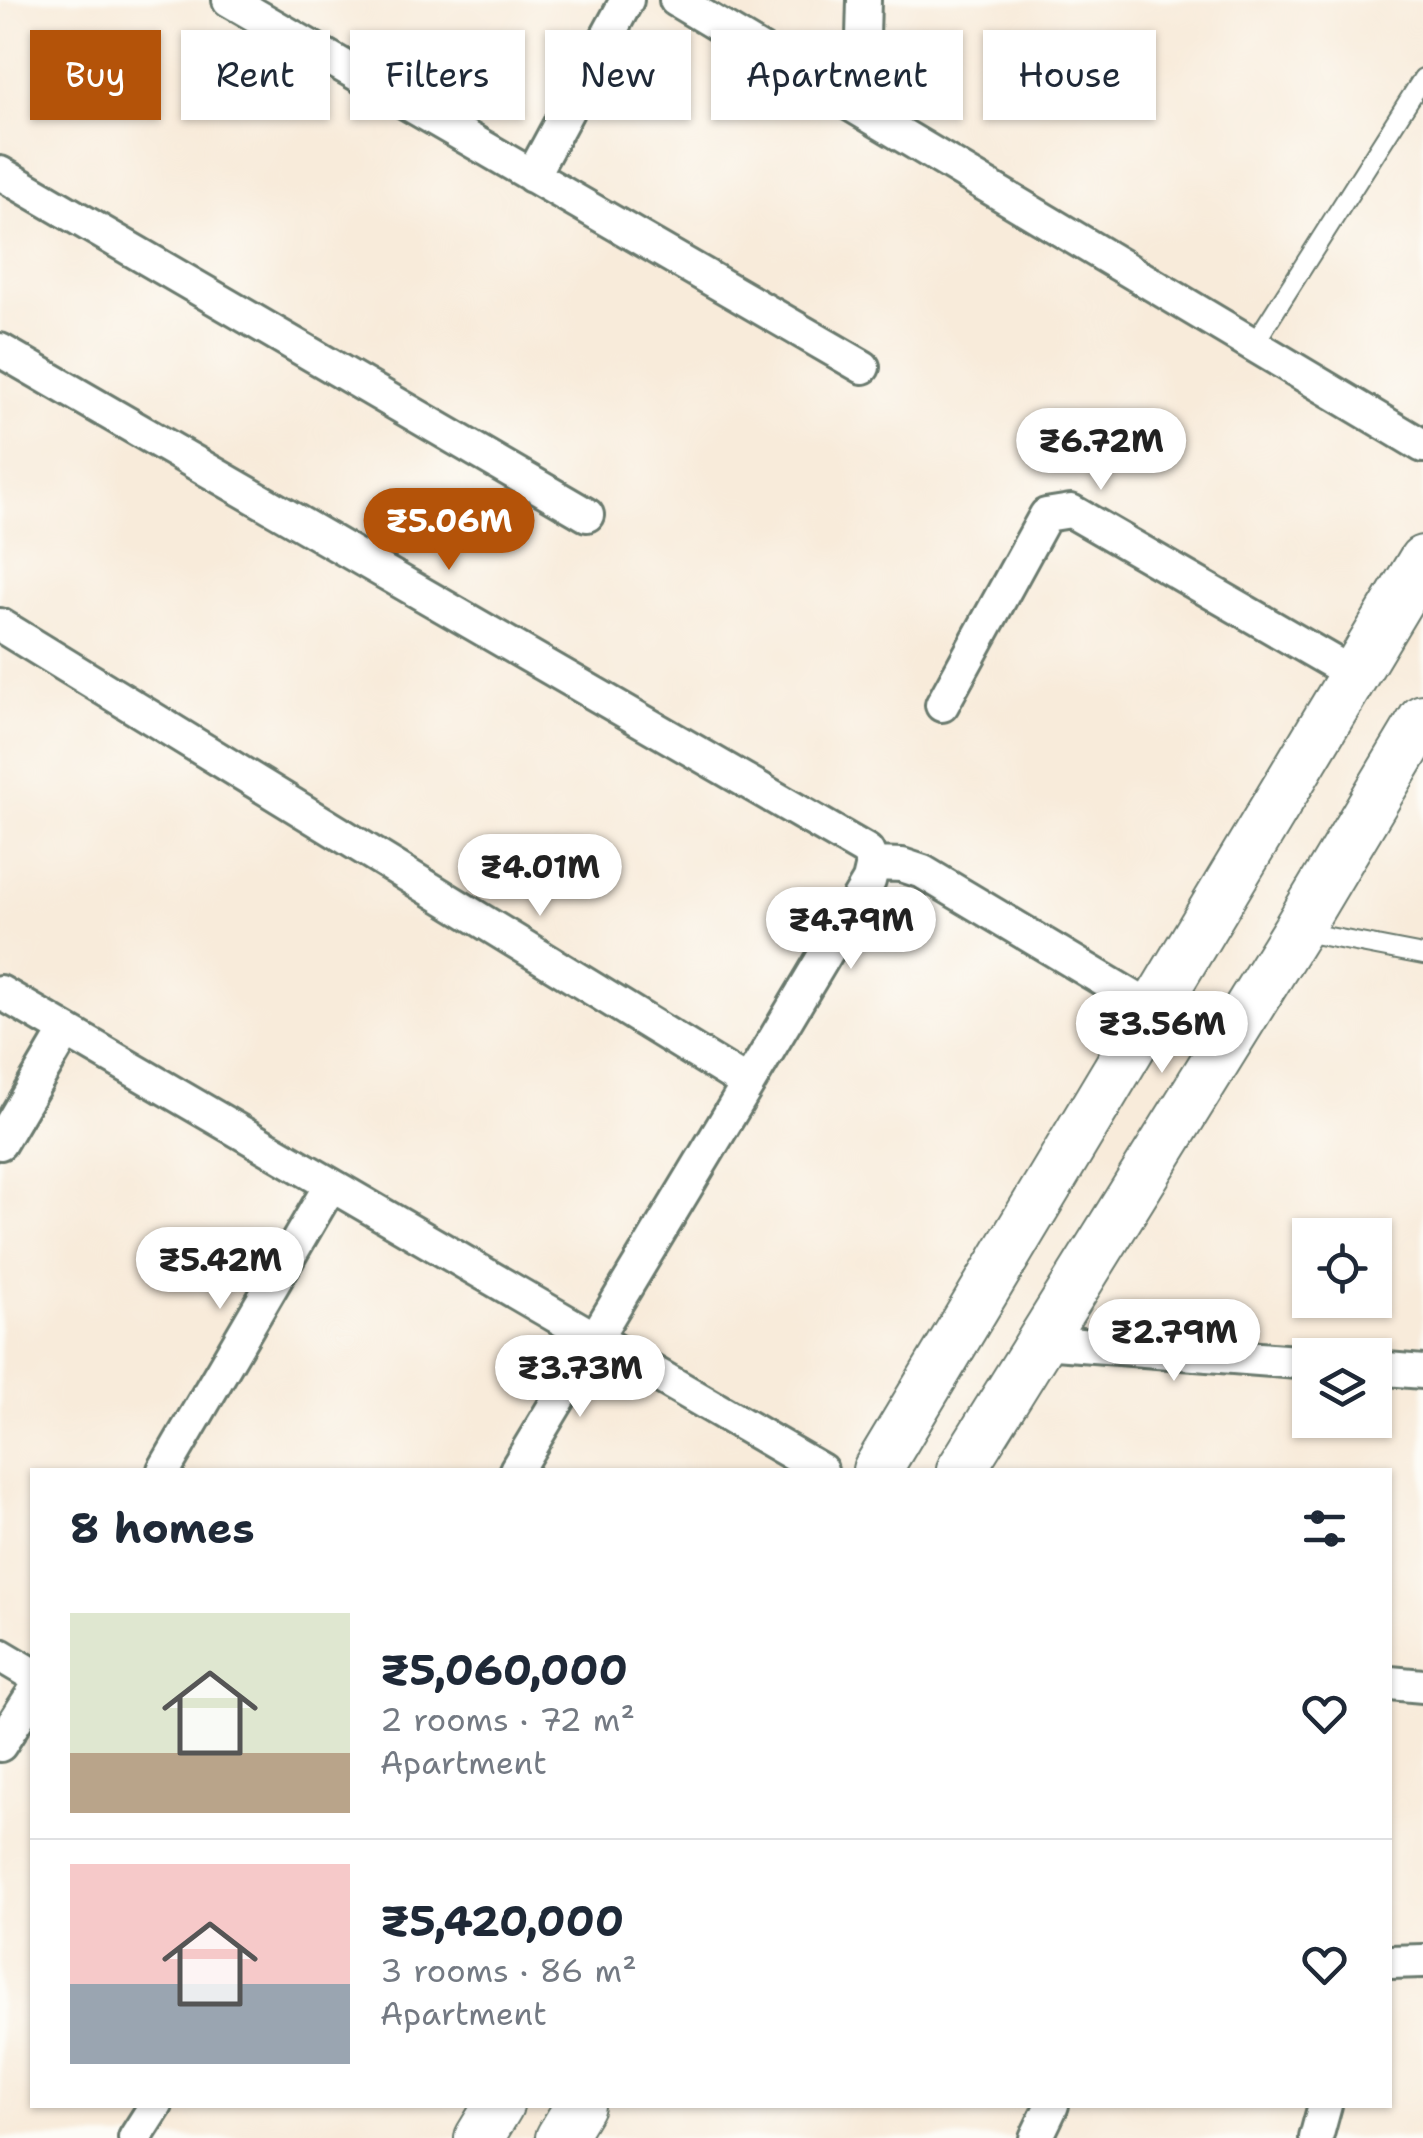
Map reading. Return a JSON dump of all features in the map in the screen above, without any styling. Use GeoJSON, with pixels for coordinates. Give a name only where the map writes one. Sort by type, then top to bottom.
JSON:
{"type":"FeatureCollection","features":[{"type":"Feature","properties":{"kind":"main road"},"geometry":{"type":"LineString","coordinates":[[878,1468],[1423,560]]}},
{"type":"Feature","properties":{"kind":"main road"},"geometry":{"type":"LineString","coordinates":[[963,1468],[1423,719]]}},
{"type":"Feature","properties":{"kind":"main road"},"geometry":{"type":"LineString","coordinates":[[480,2138],[497,2108]]}},
{"type":"Feature","properties":{"kind":"main road"},"geometry":{"type":"LineString","coordinates":[[560,2138],[578,2108]]}},
{"type":"Feature","properties":{"kind":"street"},"geometry":{"type":"LineString","coordinates":[[229,0],[862,367]]}},
{"type":"Feature","properties":{"kind":"street"},"geometry":{"type":"LineString","coordinates":[[532,176],[627,0]]}},
{"type":"Feature","properties":{"kind":"street"},"geometry":{"type":"LineString","coordinates":[[676,0],[727,30]]}},
{"type":"Feature","properties":{"kind":"street"},"geometry":{"type":"LineString","coordinates":[[863,30],[864,0]]}},
{"type":"Feature","properties":{"kind":"street"},"geometry":{"type":"LineString","coordinates":[[879,120],[1423,446]]}},
{"type":"Feature","properties":{"kind":"street"},"geometry":{"type":"LineString","coordinates":[[0,172],[587,514]]}},
{"type":"Feature","properties":{"kind":"street"},"geometry":{"type":"LineString","coordinates":[[0,350],[867,851],[873,864],[868,880],[748,1084],[590,1339],[517,1468]]}},
{"type":"Feature","properties":{"kind":"street"},"geometry":{"type":"LineString","coordinates":[[942,706],[1046,515],[1058,512],[1071,512],[1352,674]]}},
{"type":"Feature","properties":{"kind":"street"},"geometry":{"type":"LineString","coordinates":[[0,625],[748,1084]]}},
{"type":"Feature","properties":{"kind":"street"},"geometry":{"type":"LineString","coordinates":[[873,864],[902,865],[923,872],[1154,1010]]}},
{"type":"Feature","properties":{"kind":"street"},"geometry":{"type":"LineString","coordinates":[[0,992],[817,1468]]}},
{"type":"Feature","properties":{"kind":"street"},"geometry":{"type":"LineString","coordinates":[[0,1143],[66,1031]]}},
{"type":"Feature","properties":{"kind":"street"},"geometry":{"type":"LineString","coordinates":[[165,1468],[330,1186]]}},
{"type":"Feature","properties":{"kind":"street"},"geometry":{"type":"LineString","coordinates":[[1042,1342],[1292,1362]]}},
{"type":"Feature","properties":{"kind":"street"},"geometry":{"type":"LineString","coordinates":[[1392,1369],[1423,1372]]}},
{"type":"Feature","properties":{"kind":"street"},"geometry":{"type":"LineString","coordinates":[[0,1655],[30,1673]]}},
{"type":"Feature","properties":{"kind":"street"},"geometry":{"type":"LineString","coordinates":[[1392,1683],[1423,1686]]}},
{"type":"Feature","properties":{"kind":"street"},"geometry":{"type":"LineString","coordinates":[[0,1746],[30,1698]]}},
{"type":"Feature","properties":{"kind":"street"},"geometry":{"type":"LineString","coordinates":[[1392,1962],[1423,1962]]}},
{"type":"Feature","properties":{"kind":"street"},"geometry":{"type":"LineString","coordinates":[[135,2138],[154,2108]]}},
{"type":"Feature","properties":{"kind":"street"},"geometry":{"type":"LineString","coordinates":[[1036,2138],[1051,2108]]}},
{"type":"Feature","properties":{"kind":"street"},"geometry":{"type":"LineString","coordinates":[[1316,2138],[1324,2108]]}},
{"type":"Feature","properties":{"kind":"lane"},"geometry":{"type":"LineString","coordinates":[[1254,344],[1423,78]]}},
{"type":"Feature","properties":{"kind":"lane"},"geometry":{"type":"LineString","coordinates":[[1297,930],[1423,955]]}}]}
